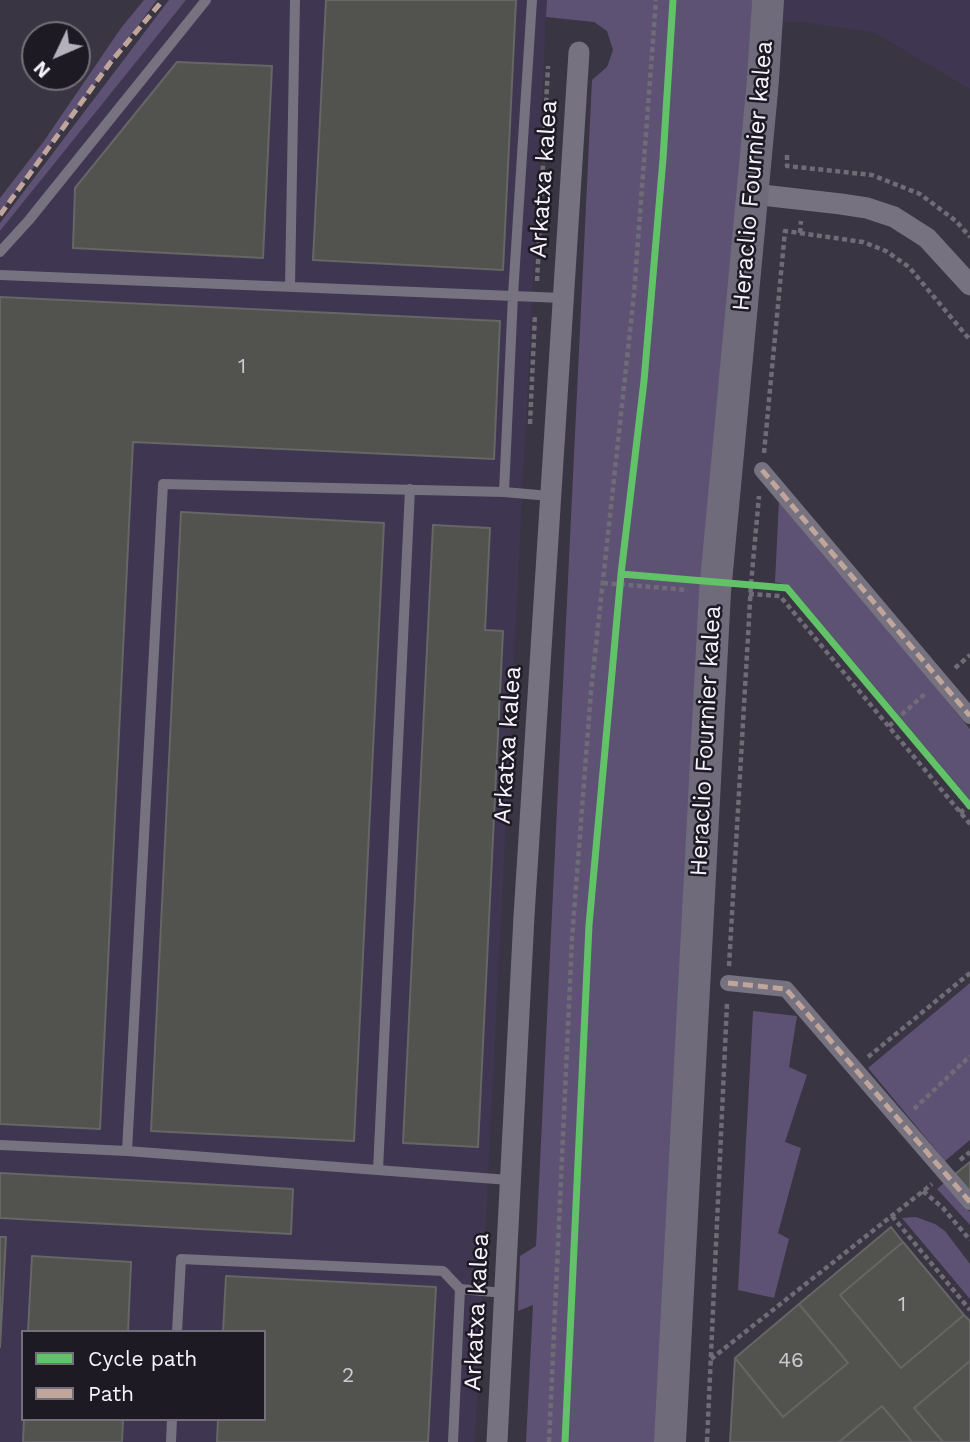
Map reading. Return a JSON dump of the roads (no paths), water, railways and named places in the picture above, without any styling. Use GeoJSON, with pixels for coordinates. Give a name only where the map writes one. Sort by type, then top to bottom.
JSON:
{"type":"FeatureCollection","features":[{"type":"Feature","properties":{"kind":"main road","name":"Heraclio Fournier kalea"},"geometry":{"type":"LineString","coordinates":[[670,1442],[715,586],[753,194],[768,0]]}},
{"type":"Feature","properties":{"kind":"street","name":"Arkatxa kalea"},"geometry":{"type":"LineString","coordinates":[[497,1442],[509,1180],[579,52]]}},
{"type":"Feature","properties":{"kind":"street"},"geometry":{"type":"LineString","coordinates":[[753,194],[867,208],[894,217],[927,238],[970,285]]}},
{"type":"Feature","properties":{"kind":"street"},"geometry":{"type":"LineString","coordinates":[[762,470],[970,716]]}},
{"type":"Feature","properties":{"kind":"street"},"geometry":{"type":"LineString","coordinates":[[728,983],[786,989],[970,1202]]}},
{"type":"Feature","properties":{"kind":"lane"},"geometry":{"type":"LineString","coordinates":[[0,253],[206,0]]}},
{"type":"Feature","properties":{"kind":"lane"},"geometry":{"type":"LineString","coordinates":[[290,286],[295,0]]}},
{"type":"Feature","properties":{"kind":"lane"},"geometry":{"type":"LineString","coordinates":[[504,492],[513,295],[532,0]]}},
{"type":"Feature","properties":{"kind":"lane"},"geometry":{"type":"LineString","coordinates":[[0,275],[562,298]]}},
{"type":"Feature","properties":{"kind":"lane"},"geometry":{"type":"LineString","coordinates":[[127,1151],[163,484],[410,489],[550,496]]}},
{"type":"Feature","properties":{"kind":"lane"},"geometry":{"type":"LineString","coordinates":[[378,1170],[410,489]]}},
{"type":"Feature","properties":{"kind":"lane"},"geometry":{"type":"LineString","coordinates":[[0,1145],[127,1151],[509,1180]]}},
{"type":"Feature","properties":{"kind":"lane"},"geometry":{"type":"LineString","coordinates":[[177,1330],[181,1259],[443,1271],[460,1290],[504,1293]]}},
{"type":"Feature","properties":{"kind":"lane"},"geometry":{"type":"LineString","coordinates":[[453,1442],[460,1290]]}},
{"type":"Feature","properties":{"kind":"lane"},"geometry":{"type":"LineString","coordinates":[[171,1442],[172,1421]]}}]}
